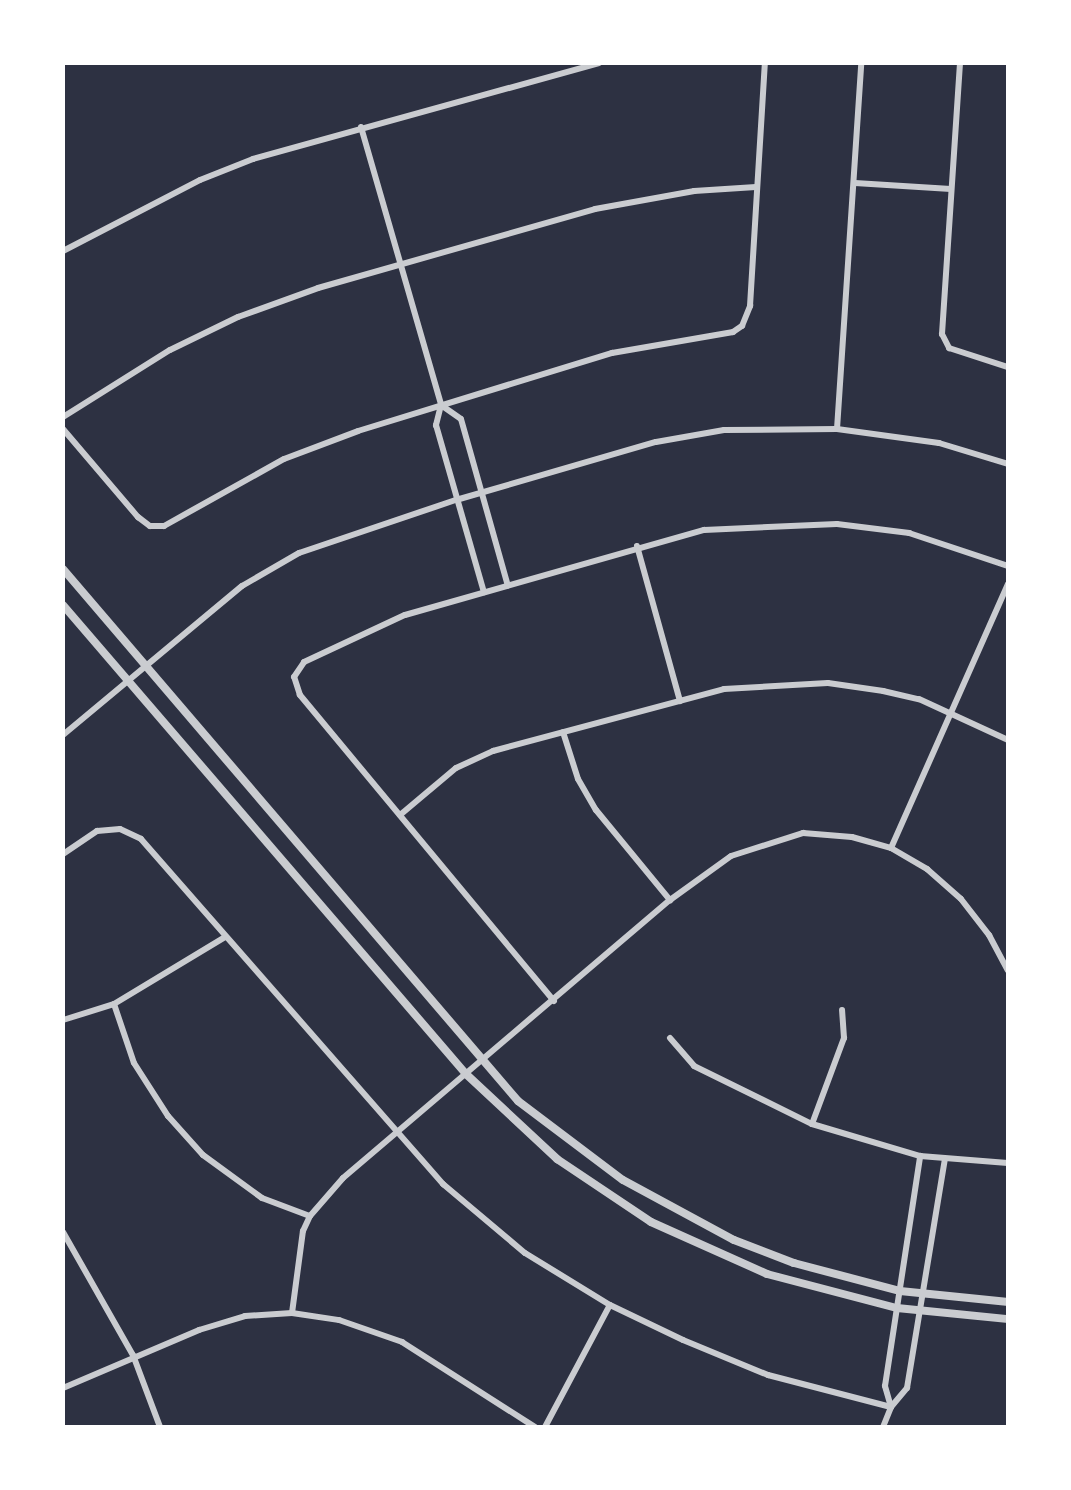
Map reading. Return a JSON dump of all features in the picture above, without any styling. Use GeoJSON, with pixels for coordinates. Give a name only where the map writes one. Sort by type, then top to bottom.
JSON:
{"type":"FeatureCollection","features":[{"type":"Feature","properties":{"kind":"street"},"geometry":{"type":"LineString","coordinates":[[63,251],[200,180],[361,127],[599,63]]}},
{"type":"Feature","properties":{"kind":"street"},"geometry":{"type":"LineString","coordinates":[[63,429],[150,526],[164,526],[284,459],[441,405],[612,353],[733,332],[742,326],[750,306],[765,63]]}},
{"type":"Feature","properties":{"kind":"street"},"geometry":{"type":"LineString","coordinates":[[837,429],[861,63]]}},
{"type":"Feature","properties":{"kind":"street"},"geometry":{"type":"LineString","coordinates":[[960,63],[941,317],[944,342],[970,356],[1008,367]]}},
{"type":"Feature","properties":{"kind":"street"},"geometry":{"type":"LineString","coordinates":[[361,127],[441,405],[436,425],[484,592]]}},
{"type":"Feature","properties":{"kind":"street"},"geometry":{"type":"LineString","coordinates":[[855,183],[951,189]]}},
{"type":"Feature","properties":{"kind":"street"},"geometry":{"type":"LineString","coordinates":[[63,417],[170,350],[238,317],[401,265],[595,209],[694,191],[756,187]]}},
{"type":"Feature","properties":{"kind":"street"},"geometry":{"type":"LineString","coordinates":[[441,405],[461,419],[508,586]]}},
{"type":"Feature","properties":{"kind":"street"},"geometry":{"type":"LineString","coordinates":[[63,735],[242,586],[299,553],[456,500],[656,442],[736,429],[837,429],[939,443],[1008,464]]}},
{"type":"Feature","properties":{"kind":"street"},"geometry":{"type":"LineString","coordinates":[[554,1001],[300,695],[294,677],[304,662],[354,636],[484,592],[637,546],[704,530],[837,524],[909,533],[1008,566]]}},
{"type":"Feature","properties":{"kind":"street"},"geometry":{"type":"LineString","coordinates":[[637,546],[680,701]]}},
{"type":"Feature","properties":{"kind":"street"},"geometry":{"type":"LineString","coordinates":[[63,569],[518,1101],[623,1180],[676,1212],[794,1263],[900,1291],[1008,1302]]}},
{"type":"Feature","properties":{"kind":"street"},"geometry":{"type":"LineString","coordinates":[[891,848],[1008,584]]}},
{"type":"Feature","properties":{"kind":"street"},"geometry":{"type":"LineString","coordinates":[[63,605],[466,1074],[557,1160],[651,1222],[767,1274],[897,1308],[1008,1318]]}},
{"type":"Feature","properties":{"kind":"street"},"geometry":{"type":"LineString","coordinates":[[400,815],[456,768],[493,751],[724,689],[828,683],[919,699],[953,712],[1008,740]]}},
{"type":"Feature","properties":{"kind":"street"},"geometry":{"type":"LineString","coordinates":[[563,732],[578,779],[596,810],[670,900]]}},
{"type":"Feature","properties":{"kind":"street"},"geometry":{"type":"LineString","coordinates":[[63,854],[97,831],[120,829],[141,839],[443,1184],[524,1253],[610,1305],[768,1375],[891,1407]]}},
{"type":"Feature","properties":{"kind":"street"},"geometry":{"type":"LineString","coordinates":[[292,1313],[298,1253],[310,1216],[343,1178],[483,1062],[670,900],[732,856],[779,837],[827,834],[891,848],[927,869],[961,899],[989,934],[1008,970]]}},
{"type":"Feature","properties":{"kind":"street"},"geometry":{"type":"LineString","coordinates":[[63,1020],[114,1004],[225,937]]}},
{"type":"Feature","properties":{"kind":"street"},"geometry":{"type":"LineString","coordinates":[[114,1004],[134,1063],[168,1116],[194,1145],[262,1198],[310,1216]]}},
{"type":"Feature","properties":{"kind":"street"},"geometry":{"type":"LineString","coordinates":[[812,1124],[844,1038],[842,1010]]}},
{"type":"Feature","properties":{"kind":"street"},"geometry":{"type":"LineString","coordinates":[[670,1038],[694,1066],[812,1124],[920,1156],[1008,1163]]}},
{"type":"Feature","properties":{"kind":"street"},"geometry":{"type":"LineString","coordinates":[[891,1407],[885,1386],[920,1156]]}},
{"type":"Feature","properties":{"kind":"street"},"geometry":{"type":"LineString","coordinates":[[883,1427],[891,1407],[907,1388],[944,1159]]}},
{"type":"Feature","properties":{"kind":"street"},"geometry":{"type":"LineString","coordinates":[[63,1232],[133,1355],[160,1427]]}},
{"type":"Feature","properties":{"kind":"street"},"geometry":{"type":"LineString","coordinates":[[545,1427],[610,1305]]}},
{"type":"Feature","properties":{"kind":"street"},"geometry":{"type":"LineString","coordinates":[[63,1388],[133,1355],[245,1316],[292,1313],[339,1320],[402,1342],[535,1427]]}}]}
